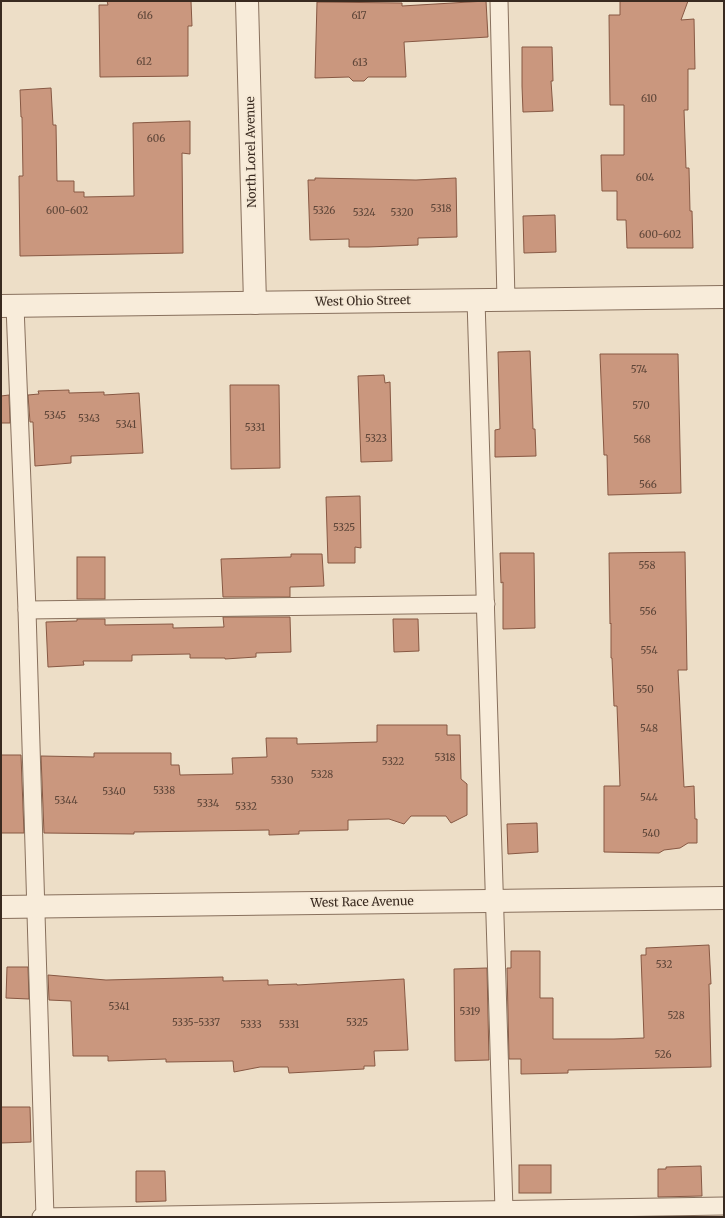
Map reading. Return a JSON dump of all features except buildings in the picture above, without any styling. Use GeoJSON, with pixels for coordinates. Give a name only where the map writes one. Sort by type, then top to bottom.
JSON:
{"type":"FeatureCollection","features":[{"type":"Feature","properties":{"kind":"street","name":"North Lorel Avenue"},"geometry":{"type":"LineString","coordinates":[[248,1],[255,303]]}},
{"type":"Feature","properties":{"kind":"street","name":"West Ohio Street"},"geometry":{"type":"LineString","coordinates":[[8,306],[724,297]]}},
{"type":"Feature","properties":{"kind":"street","name":"West Race Avenue"},"geometry":{"type":"LineString","coordinates":[[1,907],[724,898]]}},
{"type":"Feature","properties":{"kind":"lane"},"geometry":{"type":"LineString","coordinates":[[499,1],[506,300]]}},
{"type":"Feature","properties":{"kind":"lane"},"geometry":{"type":"LineString","coordinates":[[476,300],[504,1210]]}},
{"type":"Feature","properties":{"kind":"lane"},"geometry":{"type":"LineString","coordinates":[[8,306],[28,610],[45,1217]]}},
{"type":"Feature","properties":{"kind":"lane"},"geometry":{"type":"LineString","coordinates":[[28,610],[486,604]]}},
{"type":"Feature","properties":{"kind":"lane"},"geometry":{"type":"LineString","coordinates":[[41,1217],[724,1206]]}}]}
